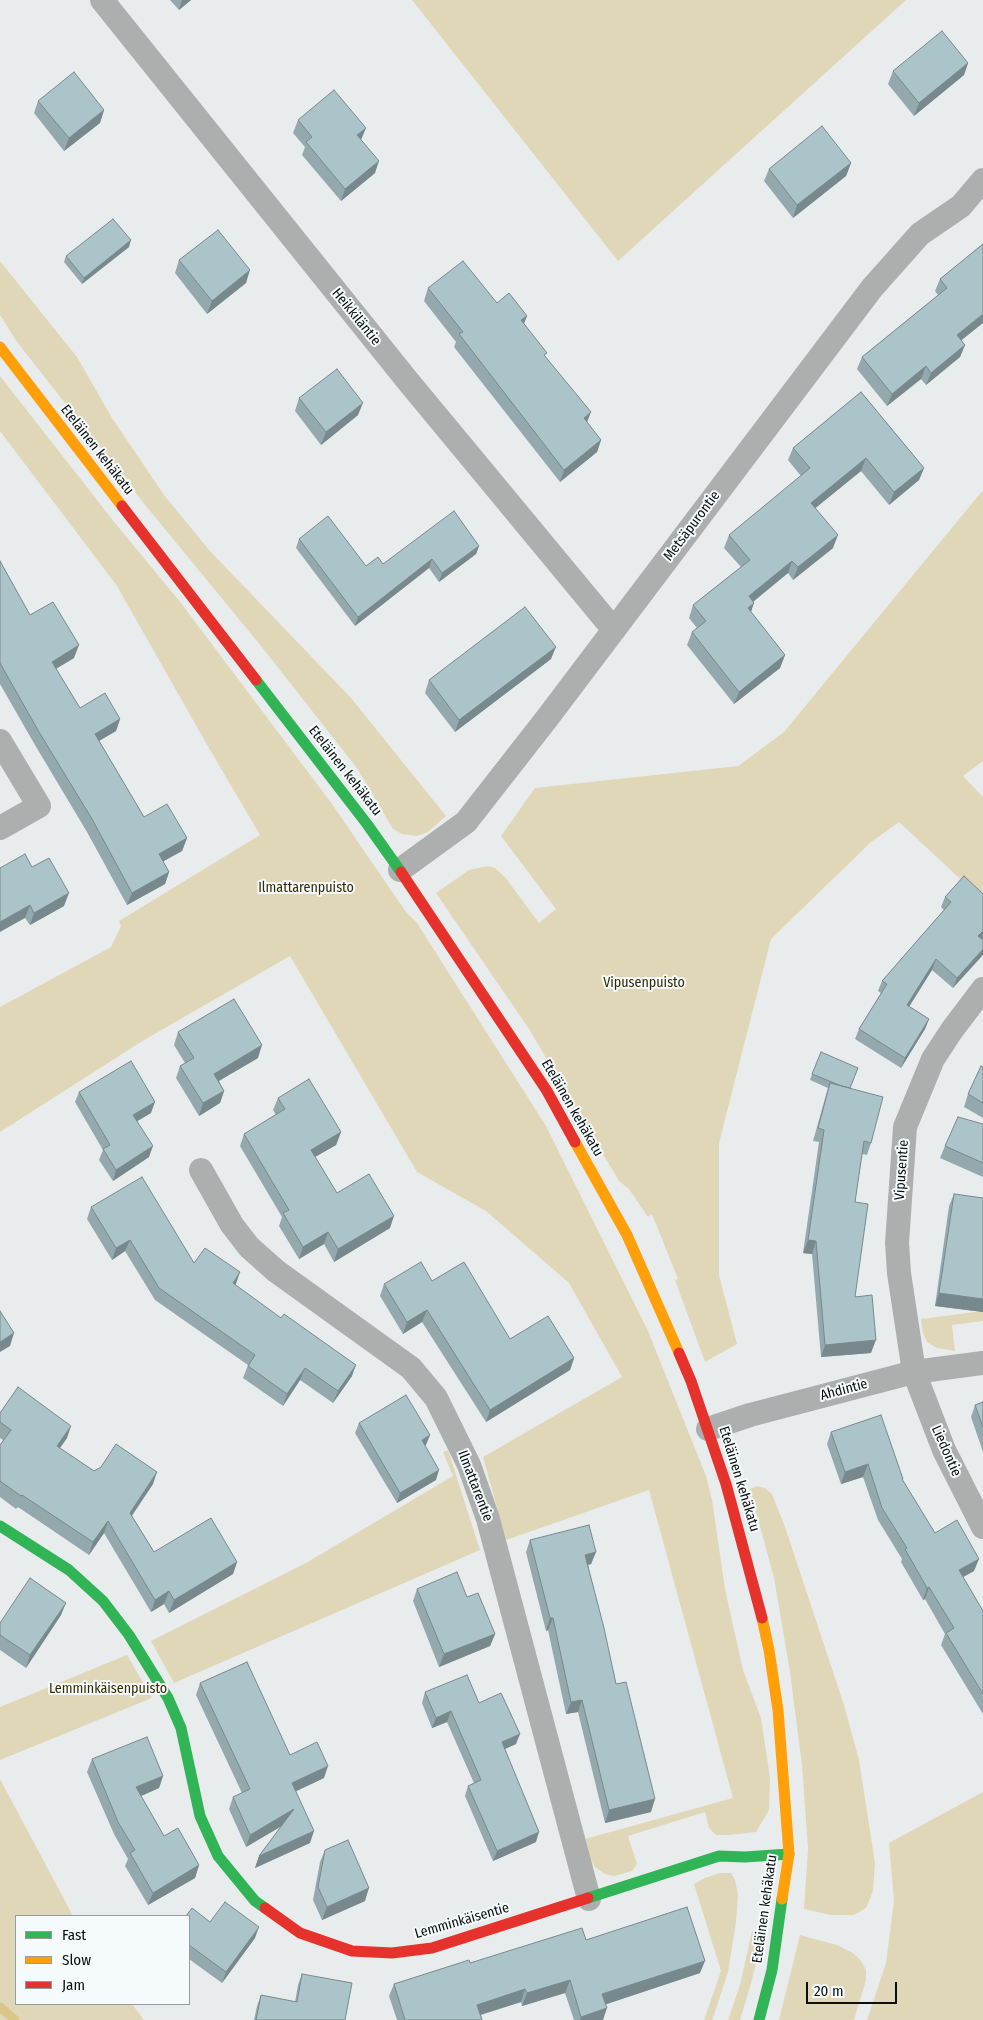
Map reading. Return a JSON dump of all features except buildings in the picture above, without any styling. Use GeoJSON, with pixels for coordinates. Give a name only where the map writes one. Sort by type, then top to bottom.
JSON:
{"type":"FeatureCollection","features":[{"type":"Feature","properties":{"kind":"street","name":"Heikkiläntie"},"geometry":{"type":"LineString","coordinates":[[102,0],[407,380],[614,630]]}},
{"type":"Feature","properties":{"kind":"street","name":"Metsäpurontie"},"geometry":{"type":"LineString","coordinates":[[400,870],[466,822],[614,630],[872,288],[920,234],[961,206],[983,180]]}},
{"type":"Feature","properties":{"kind":"street","name":"Eteläinen kehäkatu"},"geometry":{"type":"LineString","coordinates":[[0,347],[367,824],[400,870],[547,1091],[622,1227],[690,1381],[708,1429],[726,1484],[758,1600],[769,1650],[778,1710],[789,1854],[773,1962],[759,2020]]}},
{"type":"Feature","properties":{"kind":"street"},"geometry":{"type":"LineString","coordinates":[[0,741],[39,806],[0,828]]}},
{"type":"Feature","properties":{"kind":"street","name":"Vipusentie"},"geometry":{"type":"LineString","coordinates":[[914,1372],[896,1243],[905,1127],[933,1059],[983,989]]}},
{"type":"Feature","properties":{"kind":"street","name":"Ilmattarentie"},"geometry":{"type":"LineString","coordinates":[[201,1170],[232,1225],[248,1247],[276,1271],[411,1368],[436,1398],[469,1465],[488,1519],[589,1899]]}},
{"type":"Feature","properties":{"kind":"street","name":"Ahdintie"},"geometry":{"type":"LineString","coordinates":[[708,1429],[750,1415],[914,1372],[983,1363]]}},
{"type":"Feature","properties":{"kind":"street","name":"Liedontie"},"geometry":{"type":"LineString","coordinates":[[914,1372],[944,1450],[983,1527]]}},
{"type":"Feature","properties":{"kind":"street","name":"Lemminkäisentie"},"geometry":{"type":"LineString","coordinates":[[0,1526],[69,1570],[103,1601],[129,1635],[168,1698],[181,1728],[200,1816],[218,1856],[255,1901],[300,1933],[352,1951],[392,1953],[432,1948],[719,1856],[745,1857],[789,1854]]}},
{"type":"Feature","properties":{"kind":"green space"},"geometry":{"type":"Polygon","coordinates":[[[412,0],[906,0],[618,261],[412,0]]]}},
{"type":"Feature","properties":{"kind":"green space"},"geometry":{"type":"Polygon","coordinates":[[[0,261],[77,357],[112,418],[164,495],[210,551],[351,698],[446,816],[428,832],[417,836],[402,834],[393,829],[357,768],[17,342],[0,315],[0,261]]]}},
{"type":"Feature","properties":{"kind":"green space","name":"Ilmattarenpuisto"},"geometry":{"type":"Polygon","coordinates":[[[0,376],[115,523],[181,603],[332,804],[406,912],[417,923],[546,1126],[648,1331],[706,1476],[712,1500],[725,1589],[743,1670],[761,1718],[770,1778],[769,1810],[756,1832],[716,1835],[709,1828],[705,1812],[628,1836],[637,1864],[632,1871],[614,1876],[605,1874],[595,1867],[591,1861],[585,1839],[733,1798],[649,1490],[506,1540],[483,1457],[622,1377],[569,1283],[486,1211],[417,1172],[290,956],[144,1040],[0,1132],[0,1007],[111,947],[121,926],[119,921],[260,835],[117,586],[0,431],[0,376]]]}},
{"type":"Feature","properties":{"kind":"green space","name":"Vipusenpuisto"},"geometry":{"type":"Polygon","coordinates":[[[983,490],[983,761],[963,776],[983,797],[983,900],[899,822],[871,842],[771,939],[719,1143],[719,1275],[737,1344],[705,1362],[675,1280],[678,1279],[652,1214],[648,1217],[629,1189],[619,1181],[529,1029],[436,893],[469,870],[488,866],[495,868],[505,877],[539,923],[556,909],[501,836],[535,788],[738,766],[784,732],[983,490]]]}},
{"type":"Feature","properties":{"kind":"green space"},"geometry":{"type":"Polygon","coordinates":[[[983,1311],[983,1321],[952,1325],[955,1351],[937,1348],[927,1342],[923,1333],[921,1319],[983,1311]]]}},
{"type":"Feature","properties":{"kind":"green space"},"geometry":{"type":"Polygon","coordinates":[[[448,1450],[480,1550],[174,1683],[151,1641],[306,1563],[453,1476],[443,1452],[448,1450]]]}},
{"type":"Feature","properties":{"kind":"green space"},"geometry":{"type":"Polygon","coordinates":[[[757,1486],[765,1488],[772,1494],[785,1527],[844,1705],[859,1760],[875,1863],[873,1891],[866,1908],[854,1915],[831,1915],[804,1909],[808,1849],[802,1765],[790,1672],[774,1578],[750,1489],[757,1486]]]}},
{"type":"Feature","properties":{"kind":"green space","name":"Lemminkäisenpuisto"},"geometry":{"type":"Polygon","coordinates":[[[127,1655],[152,1698],[0,1760],[0,1707],[127,1655]]]}},
{"type":"Feature","properties":{"kind":"green space"},"geometry":{"type":"Polygon","coordinates":[[[0,1779],[72,1915],[15,1915],[15,2005],[133,2005],[144,2020],[0,2020],[0,1779]]]}},
{"type":"Feature","properties":{"kind":"green space"},"geometry":{"type":"Polygon","coordinates":[[[983,1792],[983,2020],[867,2020],[886,1963],[894,1901],[889,1843],[983,1792]]]}},
{"type":"Feature","properties":{"kind":"green space"},"geometry":{"type":"Polygon","coordinates":[[[720,1873],[731,1873],[735,1880],[738,1895],[736,1922],[728,1972],[714,2015],[712,2020],[704,2020],[721,1971],[694,1884],[720,1873]]]}},
{"type":"Feature","properties":{"kind":"green space"},"geometry":{"type":"Polygon","coordinates":[[[752,1931],[764,1931],[750,1987],[740,2020],[728,2020],[740,1985],[752,1931]]]}},
{"type":"Feature","properties":{"kind":"green space"},"geometry":{"type":"Polygon","coordinates":[[[800,1935],[837,1945],[853,1953],[861,1961],[866,1970],[866,1980],[854,2020],[779,2020],[800,1935]]]}},
{"type":"Feature","properties":{"kind":"waterway"},"geometry":{"type":"LineString","coordinates":[[0,2007],[15,2020]]}},
{"type":"Feature","properties":{"kind":"traffic: fast"},"geometry":{"type":"LineString","coordinates":[[256,680],[367,824],[401,872]]}},
{"type":"Feature","properties":{"kind":"traffic: fast"},"geometry":{"type":"LineString","coordinates":[[0,1526],[69,1570],[103,1601],[129,1635],[168,1698],[181,1728],[200,1816],[218,1856],[255,1901],[265,1908]]}},
{"type":"Feature","properties":{"kind":"traffic: fast"},"geometry":{"type":"LineString","coordinates":[[588,1898],[719,1856],[745,1857],[789,1854]]}},
{"type":"Feature","properties":{"kind":"traffic: fast"},"geometry":{"type":"LineString","coordinates":[[759,2020],[772,1970],[782,1899]]}},
{"type":"Feature","properties":{"kind":"traffic: slow"},"geometry":{"type":"LineString","coordinates":[[0,347],[122,506]]}},
{"type":"Feature","properties":{"kind":"traffic: slow"},"geometry":{"type":"LineString","coordinates":[[575,1142],[627,1235],[679,1353]]}},
{"type":"Feature","properties":{"kind":"traffic: slow"},"geometry":{"type":"LineString","coordinates":[[762,1618],[778,1710],[789,1854],[782,1899]]}},
{"type":"Feature","properties":{"kind":"traffic: jam"},"geometry":{"type":"LineString","coordinates":[[122,506],[256,680]]}},
{"type":"Feature","properties":{"kind":"traffic: jam"},"geometry":{"type":"LineString","coordinates":[[401,872],[547,1091],[575,1142]]}},
{"type":"Feature","properties":{"kind":"traffic: jam"},"geometry":{"type":"LineString","coordinates":[[679,1353],[691,1381],[726,1484],[762,1618]]}},
{"type":"Feature","properties":{"kind":"traffic: jam"},"geometry":{"type":"LineString","coordinates":[[265,1908],[300,1933],[352,1951],[392,1953],[432,1948],[588,1898]]}}]}
